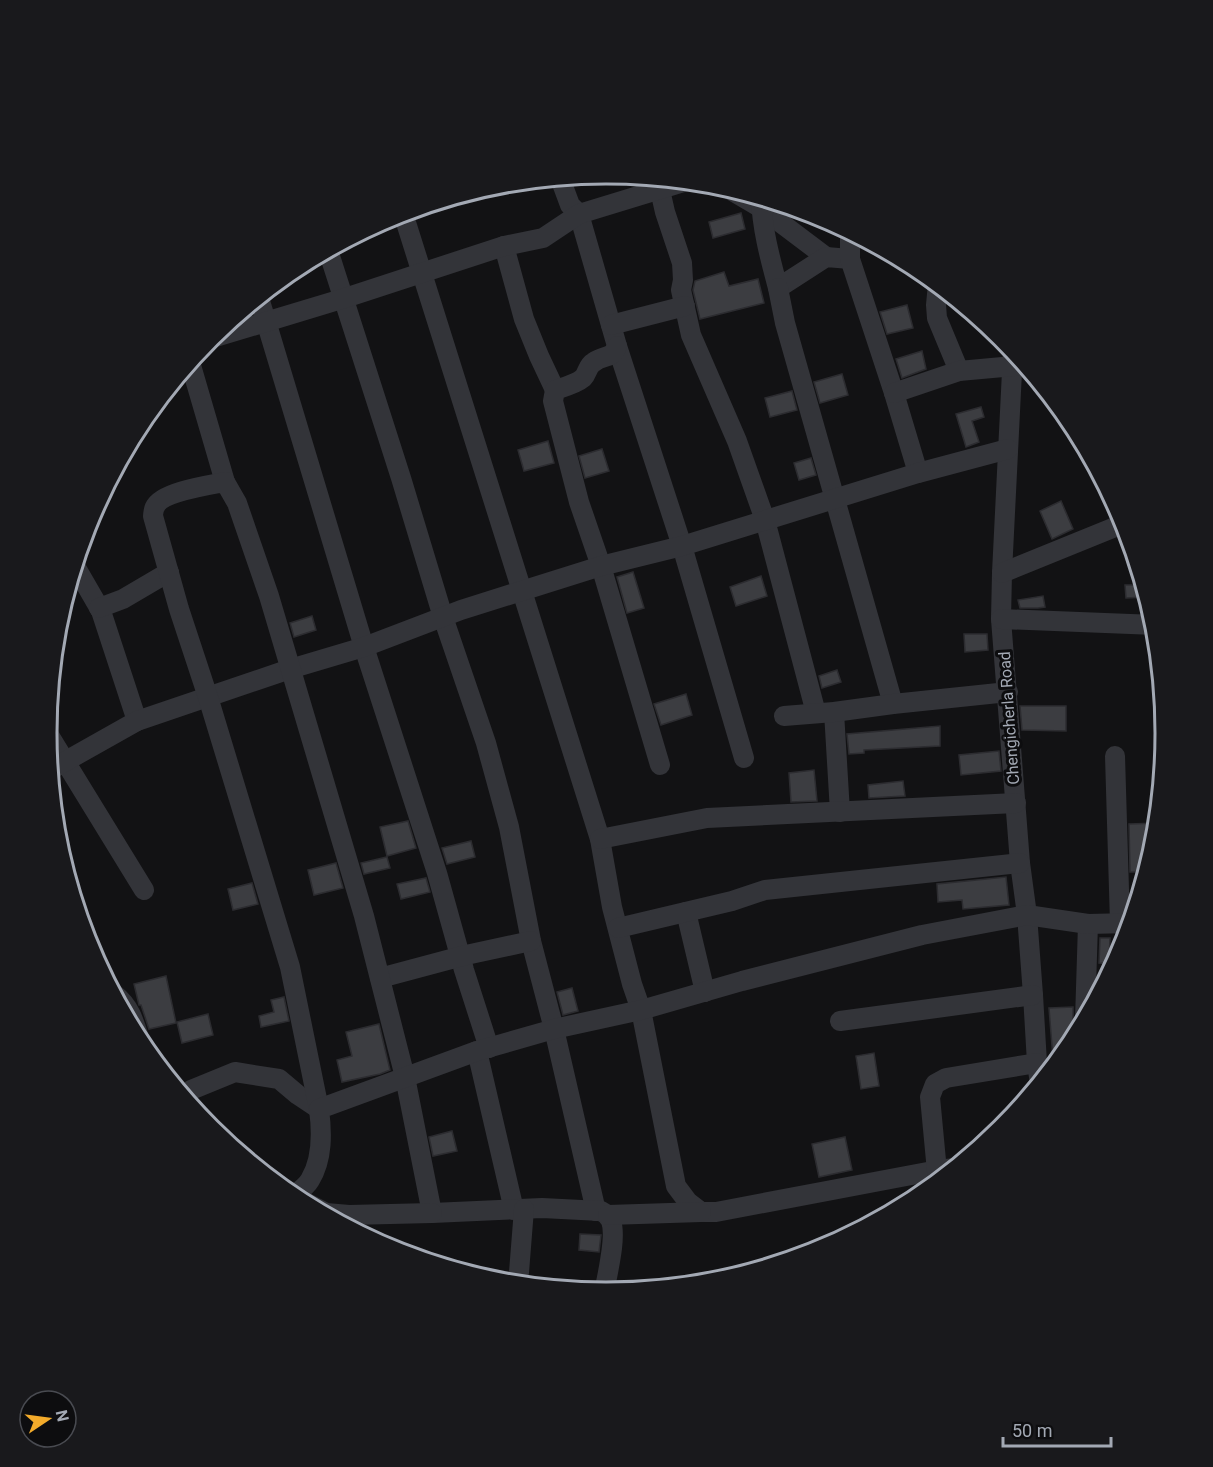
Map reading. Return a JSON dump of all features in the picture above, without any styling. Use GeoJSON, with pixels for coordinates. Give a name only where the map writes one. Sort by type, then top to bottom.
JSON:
{"type":"FeatureCollection","features":[{"type":"Feature","properties":{"kind":"street"},"geometry":{"type":"LineString","coordinates":[[563,186],[570,205],[579,214],[617,346],[682,546],[744,758]]}},
{"type":"Feature","properties":{"kind":"street"},"geometry":{"type":"LineString","coordinates":[[231,333],[504,246],[543,238],[579,214],[667,188]]}},
{"type":"Feature","properties":{"kind":"street"},"geometry":{"type":"LineString","coordinates":[[660,190],[665,213],[682,263],[684,280],[681,290],[691,335],[736,441],[765,520],[825,712],[840,812]]}},
{"type":"Feature","properties":{"kind":"street"},"geometry":{"type":"LineString","coordinates":[[761,207],[766,246],[785,323],[893,704]]}},
{"type":"Feature","properties":{"kind":"street"},"geometry":{"type":"LineString","coordinates":[[768,208],[826,257],[850,259]]}},
{"type":"Feature","properties":{"kind":"street"},"geometry":{"type":"LineString","coordinates":[[406,222],[600,839],[612,907],[641,1010],[676,1186],[688,1202],[701,1212]]}},
{"type":"Feature","properties":{"kind":"street"},"geometry":{"type":"LineString","coordinates":[[850,241],[850,259],[918,473]]}},
{"type":"Feature","properties":{"kind":"street"},"geometry":{"type":"LineString","coordinates":[[504,246],[524,319],[538,356],[555,390],[553,401],[579,502],[601,566],[660,765]]}},
{"type":"Feature","properties":{"kind":"street"},"geometry":{"type":"LineString","coordinates":[[778,288],[826,257]]}},
{"type":"Feature","properties":{"kind":"street"},"geometry":{"type":"LineString","coordinates":[[331,259],[443,617],[486,743],[509,827],[531,940],[602,1213],[611,1221],[614,1235],[606,1283]]}},
{"type":"Feature","properties":{"kind":"street"},"geometry":{"type":"LineString","coordinates":[[937,295],[937,318],[959,371]]}},
{"type":"Feature","properties":{"kind":"street"},"geometry":{"type":"LineString","coordinates":[[262,306],[460,956],[519,1209],[518,1275]]}},
{"type":"Feature","properties":{"kind":"street"},"geometry":{"type":"LineString","coordinates":[[611,325],[685,306]]}},
{"type":"Feature","properties":{"kind":"street"},"geometry":{"type":"LineString","coordinates":[[555,390],[583,378],[592,363],[610,356],[617,346]]}},
{"type":"Feature","properties":{"kind":"street"},"geometry":{"type":"LineString","coordinates":[[894,393],[959,371],[1011,362]]}},
{"type":"Feature","properties":{"kind":"street","name":"Chengicherla Road"},"geometry":{"type":"LineString","coordinates":[[1016,367],[1008,449],[1002,619],[1020,863],[1034,995],[1038,1073]]}},
{"type":"Feature","properties":{"kind":"street"},"geometry":{"type":"LineString","coordinates":[[193,371],[225,482],[237,503],[269,596],[364,916],[405,1077],[432,1213]]}},
{"type":"Feature","properties":{"kind":"street"},"geometry":{"type":"LineString","coordinates":[[58,765],[136,722],[290,669],[364,647],[443,617],[601,566],[682,546],[918,473],[1008,449]]}},
{"type":"Feature","properties":{"kind":"street"},"geometry":{"type":"LineString","coordinates":[[225,482],[187,489],[159,501],[154,507],[153,516],[188,640],[208,698],[290,967],[322,1133],[317,1166],[309,1182],[300,1190]]}},
{"type":"Feature","properties":{"kind":"street"},"geometry":{"type":"LineString","coordinates":[[1002,573],[1115,527]]}},
{"type":"Feature","properties":{"kind":"street"},"geometry":{"type":"LineString","coordinates":[[99,608],[123,599],[169,572]]}},
{"type":"Feature","properties":{"kind":"street"},"geometry":{"type":"LineString","coordinates":[[81,576],[99,608],[136,722]]}},
{"type":"Feature","properties":{"kind":"street"},"geometry":{"type":"LineString","coordinates":[[1002,619],[1145,625]]}},
{"type":"Feature","properties":{"kind":"street"},"geometry":{"type":"LineString","coordinates":[[784,716],[1008,692]]}},
{"type":"Feature","properties":{"kind":"street"},"geometry":{"type":"LineString","coordinates":[[1115,756],[1125,914]]}},
{"type":"Feature","properties":{"kind":"street"},"geometry":{"type":"LineString","coordinates":[[58,767],[144,890]]}},
{"type":"Feature","properties":{"kind":"street"},"geometry":{"type":"LineString","coordinates":[[600,839],[707,818],[1016,803]]}},
{"type":"Feature","properties":{"kind":"street"},"geometry":{"type":"LineString","coordinates":[[618,928],[732,901],[765,890],[1020,863]]}},
{"type":"Feature","properties":{"kind":"street"},"geometry":{"type":"LineString","coordinates":[[686,912],[705,992]]}},
{"type":"Feature","properties":{"kind":"street"},"geometry":{"type":"LineString","coordinates":[[319,1109],[483,1050],[554,1029],[641,1010],[922,935],[1027,915],[1088,924],[1122,923]]}},
{"type":"Feature","properties":{"kind":"street"},"geometry":{"type":"LineString","coordinates":[[1086,1001],[1088,924]]}},
{"type":"Feature","properties":{"kind":"street"},"geometry":{"type":"LineString","coordinates":[[380,978],[460,956],[531,940]]}},
{"type":"Feature","properties":{"kind":"street"},"geometry":{"type":"LineString","coordinates":[[840,1021],[1034,995]]}},
{"type":"Feature","properties":{"kind":"street"},"geometry":{"type":"LineString","coordinates":[[943,1168],[930,1096],[935,1084],[946,1078],[1037,1063]]}},
{"type":"Feature","properties":{"kind":"street"},"geometry":{"type":"LineString","coordinates":[[189,1092],[236,1072],[279,1079],[319,1109]]}},
{"type":"Feature","properties":{"kind":"street"},"geometry":{"type":"LineString","coordinates":[[342,1214],[556,1208],[602,1213],[716,1212],[931,1176]]}},
{"type":"Feature","properties":{"kind":"building"},"geometry":{"type":"Polygon","coordinates":[[[741,213],[745,229],[713,238],[709,222],[741,213]]]}},
{"type":"Feature","properties":{"kind":"building"},"geometry":{"type":"Polygon","coordinates":[[[724,272],[729,286],[758,279],[764,303],[700,319],[693,290],[695,281],[724,272]]]}},
{"type":"Feature","properties":{"kind":"building"},"geometry":{"type":"Polygon","coordinates":[[[907,305],[913,328],[887,334],[880,312],[907,305]]]}},
{"type":"Feature","properties":{"kind":"building"},"geometry":{"type":"Polygon","coordinates":[[[922,351],[926,369],[902,378],[896,359],[922,351]]]}},
{"type":"Feature","properties":{"kind":"building"},"geometry":{"type":"Polygon","coordinates":[[[842,374],[848,395],[820,403],[814,382],[842,374]]]}},
{"type":"Feature","properties":{"kind":"building"},"geometry":{"type":"Polygon","coordinates":[[[792,391],[797,410],[770,417],[765,398],[792,391]]]}},
{"type":"Feature","properties":{"kind":"building"},"geometry":{"type":"Polygon","coordinates":[[[981,407],[984,417],[972,421],[979,442],[966,447],[956,414],[981,407]]]}},
{"type":"Feature","properties":{"kind":"building"},"geometry":{"type":"Polygon","coordinates":[[[548,441],[554,463],[524,471],[518,450],[548,441]]]}},
{"type":"Feature","properties":{"kind":"building"},"geometry":{"type":"Polygon","coordinates":[[[602,449],[609,471],[585,478],[579,456],[602,449]]]}},
{"type":"Feature","properties":{"kind":"building"},"geometry":{"type":"Polygon","coordinates":[[[811,458],[816,475],[799,480],[794,463],[811,458]]]}},
{"type":"Feature","properties":{"kind":"building"},"geometry":{"type":"Polygon","coordinates":[[[1061,501],[1073,529],[1052,539],[1040,511],[1061,501]]]}},
{"type":"Feature","properties":{"kind":"building"},"geometry":{"type":"Polygon","coordinates":[[[633,572],[644,608],[627,613],[617,577],[633,572]]]}},
{"type":"Feature","properties":{"kind":"building"},"geometry":{"type":"Polygon","coordinates":[[[761,576],[767,596],[736,606],[730,587],[761,576]]]}},
{"type":"Feature","properties":{"kind":"building"},"geometry":{"type":"Polygon","coordinates":[[[1125,585],[1135,585],[1138,597],[1126,598],[1125,585]]]}},
{"type":"Feature","properties":{"kind":"building"},"geometry":{"type":"Polygon","coordinates":[[[1043,596],[1045,607],[1020,608],[1018,600],[1043,596]]]}},
{"type":"Feature","properties":{"kind":"building"},"geometry":{"type":"Polygon","coordinates":[[[312,616],[316,630],[294,637],[290,623],[312,616]]]}},
{"type":"Feature","properties":{"kind":"building"},"geometry":{"type":"Polygon","coordinates":[[[964,634],[987,634],[988,650],[965,652],[964,634]]]}},
{"type":"Feature","properties":{"kind":"building"},"geometry":{"type":"Polygon","coordinates":[[[837,670],[841,682],[822,688],[819,676],[837,670]]]}},
{"type":"Feature","properties":{"kind":"building"},"geometry":{"type":"Polygon","coordinates":[[[686,694],[692,715],[661,725],[654,704],[686,694]]]}},
{"type":"Feature","properties":{"kind":"building"},"geometry":{"type":"Polygon","coordinates":[[[1020,706],[1066,706],[1066,731],[1022,730],[1020,706]]]}},
{"type":"Feature","properties":{"kind":"building"},"geometry":{"type":"Polygon","coordinates":[[[940,726],[940,746],[864,750],[864,753],[849,754],[847,734],[940,726]]]}},
{"type":"Feature","properties":{"kind":"building"},"geometry":{"type":"Polygon","coordinates":[[[999,751],[1001,771],[961,775],[959,755],[999,751]]]}},
{"type":"Feature","properties":{"kind":"building"},"geometry":{"type":"Polygon","coordinates":[[[814,770],[817,801],[791,802],[789,773],[814,770]]]}},
{"type":"Feature","properties":{"kind":"building"},"geometry":{"type":"Polygon","coordinates":[[[903,781],[905,796],[869,798],[868,785],[903,781]]]}},
{"type":"Feature","properties":{"kind":"building"},"geometry":{"type":"Polygon","coordinates":[[[408,821],[416,848],[387,856],[380,827],[408,821]]]}},
{"type":"Feature","properties":{"kind":"building"},"geometry":{"type":"Polygon","coordinates":[[[1148,823],[1138,872],[1130,872],[1129,824],[1148,823]]]}},
{"type":"Feature","properties":{"kind":"building"},"geometry":{"type":"Polygon","coordinates":[[[471,841],[475,857],[447,864],[442,848],[471,841]]]}},
{"type":"Feature","properties":{"kind":"building"},"geometry":{"type":"Polygon","coordinates":[[[387,857],[390,868],[364,874],[361,863],[387,857]]]}},
{"type":"Feature","properties":{"kind":"building"},"geometry":{"type":"Polygon","coordinates":[[[336,863],[343,888],[314,895],[308,870],[336,863]]]}},
{"type":"Feature","properties":{"kind":"building"},"geometry":{"type":"Polygon","coordinates":[[[1006,877],[1009,905],[963,909],[962,900],[938,902],[937,884],[1006,877]]]}},
{"type":"Feature","properties":{"kind":"building"},"geometry":{"type":"Polygon","coordinates":[[[426,878],[430,892],[401,899],[397,884],[426,878]]]}},
{"type":"Feature","properties":{"kind":"building"},"geometry":{"type":"Polygon","coordinates":[[[252,883],[258,904],[233,910],[228,889],[252,883]]]}},
{"type":"Feature","properties":{"kind":"building"},"geometry":{"type":"Polygon","coordinates":[[[1100,938],[1110,938],[1109,954],[1105,964],[1099,963],[1100,938]]]}},
{"type":"Feature","properties":{"kind":"building"},"geometry":{"type":"Polygon","coordinates":[[[166,976],[176,1023],[149,1029],[141,1005],[139,1005],[134,984],[166,976]]]}},
{"type":"Feature","properties":{"kind":"building"},"geometry":{"type":"Polygon","coordinates":[[[572,988],[578,1011],[563,1015],[557,992],[572,988]]]}},
{"type":"Feature","properties":{"kind":"building"},"geometry":{"type":"Polygon","coordinates":[[[284,997],[289,1021],[261,1027],[259,1016],[274,1012],[271,1000],[284,997]]]}},
{"type":"Feature","properties":{"kind":"building"},"geometry":{"type":"Polygon","coordinates":[[[1073,1007],[1074,1022],[1053,1053],[1049,1008],[1073,1007]]]}},
{"type":"Feature","properties":{"kind":"building"},"geometry":{"type":"Polygon","coordinates":[[[208,1014],[213,1035],[182,1043],[177,1022],[208,1014]]]}},
{"type":"Feature","properties":{"kind":"building"},"geometry":{"type":"Polygon","coordinates":[[[379,1024],[390,1070],[342,1082],[337,1060],[352,1056],[346,1032],[379,1024]]]}},
{"type":"Feature","properties":{"kind":"building"},"geometry":{"type":"Polygon","coordinates":[[[874,1053],[879,1086],[861,1089],[856,1056],[874,1053]]]}},
{"type":"Feature","properties":{"kind":"building"},"geometry":{"type":"Polygon","coordinates":[[[452,1131],[457,1151],[433,1156],[429,1137],[452,1131]]]}},
{"type":"Feature","properties":{"kind":"building"},"geometry":{"type":"Polygon","coordinates":[[[845,1137],[852,1170],[819,1177],[812,1144],[845,1137]]]}},
{"type":"Feature","properties":{"kind":"building"},"geometry":{"type":"Polygon","coordinates":[[[580,1234],[601,1235],[599,1252],[579,1250],[580,1234]]]}}]}
